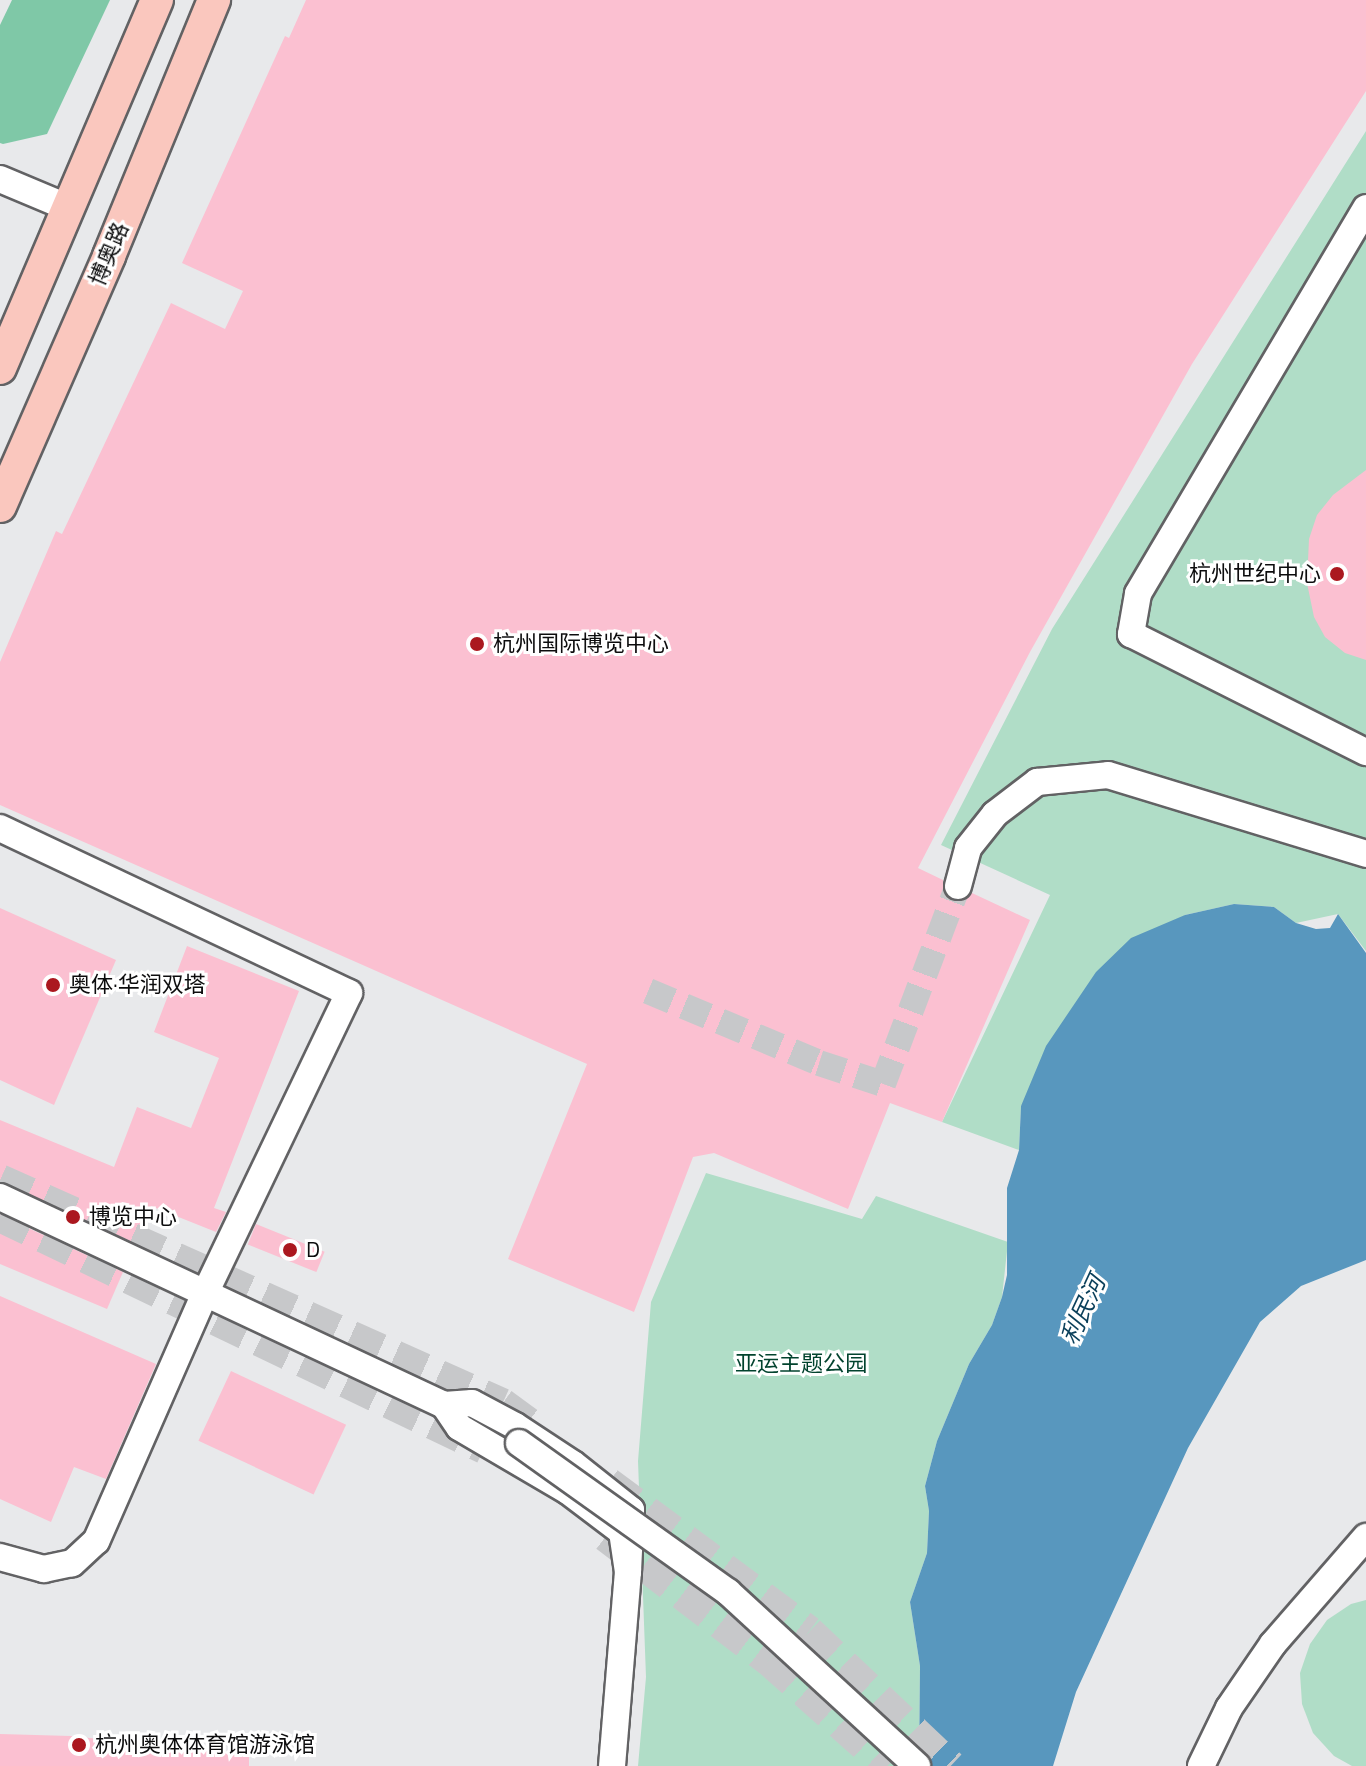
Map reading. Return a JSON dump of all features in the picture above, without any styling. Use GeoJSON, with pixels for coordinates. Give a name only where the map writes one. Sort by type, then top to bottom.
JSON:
{"type":"FeatureCollection","features":[{"type":"Feature","properties":{"kind":"main road"},"geometry":{"type":"LineString","coordinates":[[0,368],[157,0]]}},
{"type":"Feature","properties":{"kind":"main road","name":"博奥路"},"geometry":{"type":"LineString","coordinates":[[0,506],[109,256],[214,0]]}},
{"type":"Feature","properties":{"kind":"street"},"geometry":{"type":"LineString","coordinates":[[0,179],[67,207]]}},
{"type":"Feature","properties":{"kind":"street"},"geometry":{"type":"LineString","coordinates":[[1366,208],[1138,594],[1131,634],[1366,752]]}},
{"type":"Feature","properties":{"kind":"street"},"geometry":{"type":"LineString","coordinates":[[958,886],[968,848],[995,814],[1037,782],[1108,775],[1366,854]]}},
{"type":"Feature","properties":{"kind":"street"},"geometry":{"type":"LineString","coordinates":[[0,828],[349,993],[206,1291],[96,1541],[72,1563],[44,1569],[0,1557]]}},
{"type":"Feature","properties":{"kind":"street"},"geometry":{"type":"LineString","coordinates":[[0,1197],[444,1405],[459,1427],[568,1491],[622,1532],[628,1572],[612,1766]]}},
{"type":"Feature","properties":{"kind":"street"},"geometry":{"type":"LineString","coordinates":[[519,1443],[728,1592],[917,1766]]}},
{"type":"Feature","properties":{"kind":"street"},"geometry":{"type":"LineString","coordinates":[[1201,1766],[1229,1708],[1273,1644],[1366,1537]]}},
{"type":"Feature","properties":{"kind":"green space"},"geometry":{"type":"Polygon","coordinates":[[[12,0],[110,0],[47,134],[3,144],[0,143],[0,25],[12,0]]]}},
{"type":"Feature","properties":{"kind":"green space","name":"杭州世纪中心"},"geometry":{"type":"Polygon","coordinates":[[[1366,131],[1366,951],[1338,914],[1296,923],[1274,907],[1234,904],[1185,915],[1021,1106],[1019,1150],[942,1122],[1050,895],[941,845],[1052,629],[1366,131]]]}},
{"type":"Feature","properties":{"kind":"green space","name":"亚运主题公园"},"geometry":{"type":"Polygon","coordinates":[[[706,1173],[862,1219],[876,1196],[1008,1242],[1002,1297],[992,1325],[969,1364],[937,1441],[925,1486],[929,1511],[927,1553],[910,1602],[920,1666],[919,1766],[638,1766],[646,1677],[638,1461],[651,1302],[706,1173]]]}},
{"type":"Feature","properties":{"kind":"green space"},"geometry":{"type":"Polygon","coordinates":[[[1366,1600],[1366,1766],[1352,1766],[1334,1756],[1313,1733],[1302,1704],[1300,1673],[1310,1644],[1327,1620],[1351,1604],[1366,1600]]]}},
{"type":"Feature","properties":{"kind":"water","name":"利民河"},"geometry":{"type":"Polygon","coordinates":[[[1234,904],[1274,907],[1296,923],[1316,929],[1330,928],[1338,914],[1366,953],[1366,1260],[1301,1286],[1260,1322],[1188,1448],[1076,1692],[1053,1766],[919,1766],[920,1666],[910,1602],[927,1553],[929,1511],[925,1486],[937,1441],[969,1364],[992,1325],[1002,1297],[1007,1275],[1007,1188],[1019,1150],[1021,1106],[1046,1046],[1096,972],[1131,938],[1185,915],[1234,904]]]}},
{"type":"Feature","properties":{"kind":"building","name":"杭州国际博览中心"},"geometry":{"type":"Polygon","coordinates":[[[306,0],[1366,0],[1366,91],[1192,364],[1030,652],[918,868],[943,880],[943,891],[953,901],[963,901],[972,893],[1030,920],[942,1122],[890,1103],[848,1209],[714,1153],[693,1157],[634,1312],[508,1259],[587,1064],[0,805],[0,662],[56,531],[62,534],[171,303],[225,329],[243,291],[182,263],[285,36],[289,38],[306,0]]]}},
{"type":"Feature","properties":{"kind":"building","name":"杭州世纪中心"},"geometry":{"type":"Polygon","coordinates":[[[1366,470],[1366,660],[1345,653],[1325,637],[1314,617],[1307,583],[1309,539],[1317,515],[1333,495],[1366,470]]]}},
{"type":"Feature","properties":{"kind":"building","name":"奥体·华润双塔"},"geometry":{"type":"Polygon","coordinates":[[[0,908],[116,960],[54,1105],[0,1080],[0,908]]]}},
{"type":"Feature","properties":{"kind":"building"},"geometry":{"type":"Polygon","coordinates":[[[187,946],[299,991],[214,1208],[226,1212],[216,1232],[151,1206],[135,1243],[0,1181],[0,1120],[114,1167],[137,1107],[191,1128],[219,1058],[154,1032],[187,946]]]}},
{"type":"Feature","properties":{"kind":"building"},"geometry":{"type":"Polygon","coordinates":[[[0,1215],[123,1272],[107,1309],[0,1264],[0,1215]]]}},
{"type":"Feature","properties":{"kind":"building","name":"D"},"geometry":{"type":"Polygon","coordinates":[[[256,1224],[325,1252],[316,1272],[248,1244],[256,1224]]]}},
{"type":"Feature","properties":{"kind":"building"},"geometry":{"type":"Polygon","coordinates":[[[0,1296],[156,1364],[106,1479],[74,1467],[51,1522],[0,1499],[0,1296]]]}},
{"type":"Feature","properties":{"kind":"building"},"geometry":{"type":"Polygon","coordinates":[[[231,1371],[346,1425],[314,1494],[198,1441],[231,1371]]]}},
{"type":"Feature","properties":{"kind":"building","name":"杭州奥体体育馆游泳馆"},"geometry":{"type":"Polygon","coordinates":[[[0,1734],[71,1736],[249,1755],[249,1766],[0,1766],[0,1734]]]}},
{"type":"Feature","properties":{"kind":"tunnel"},"geometry":{"type":"LineString","coordinates":[[648,991],[819,1063],[883,1084],[958,886]]}},
{"type":"Feature","properties":{"kind":"tunnel"},"geometry":{"type":"LineString","coordinates":[[0,1180],[502,1404],[539,1431]]}},
{"type":"Feature","properties":{"kind":"tunnel"},"geometry":{"type":"LineString","coordinates":[[0,1216],[484,1448]]}},
{"type":"Feature","properties":{"kind":"tunnel"},"geometry":{"type":"LineString","coordinates":[[444,1405],[519,1443]]}},
{"type":"Feature","properties":{"kind":"tunnel"},"geometry":{"type":"LineString","coordinates":[[608,1483],[809,1632],[950,1766]]}},
{"type":"Feature","properties":{"kind":"tunnel"},"geometry":{"type":"LineString","coordinates":[[606,1536],[769,1660],[888,1766]]}},
{"type":"Feature","properties":{"kind":"place","name":"杭州世纪中心"},"geometry":{"type":"Point","coordinates":[1337,574]}},
{"type":"Feature","properties":{"kind":"place","name":"杭州国际博览中心"},"geometry":{"type":"Point","coordinates":[477,644]}},
{"type":"Feature","properties":{"kind":"place","name":"奥体·华润双塔"},"geometry":{"type":"Point","coordinates":[53,985]}},
{"type":"Feature","properties":{"kind":"place","name":"博览中心"},"geometry":{"type":"Point","coordinates":[73,1217]}},
{"type":"Feature","properties":{"kind":"place","name":"D"},"geometry":{"type":"Point","coordinates":[290,1250]}},
{"type":"Feature","properties":{"kind":"place","name":"杭州奥体体育馆游泳馆"},"geometry":{"type":"Point","coordinates":[79,1745]}}]}
